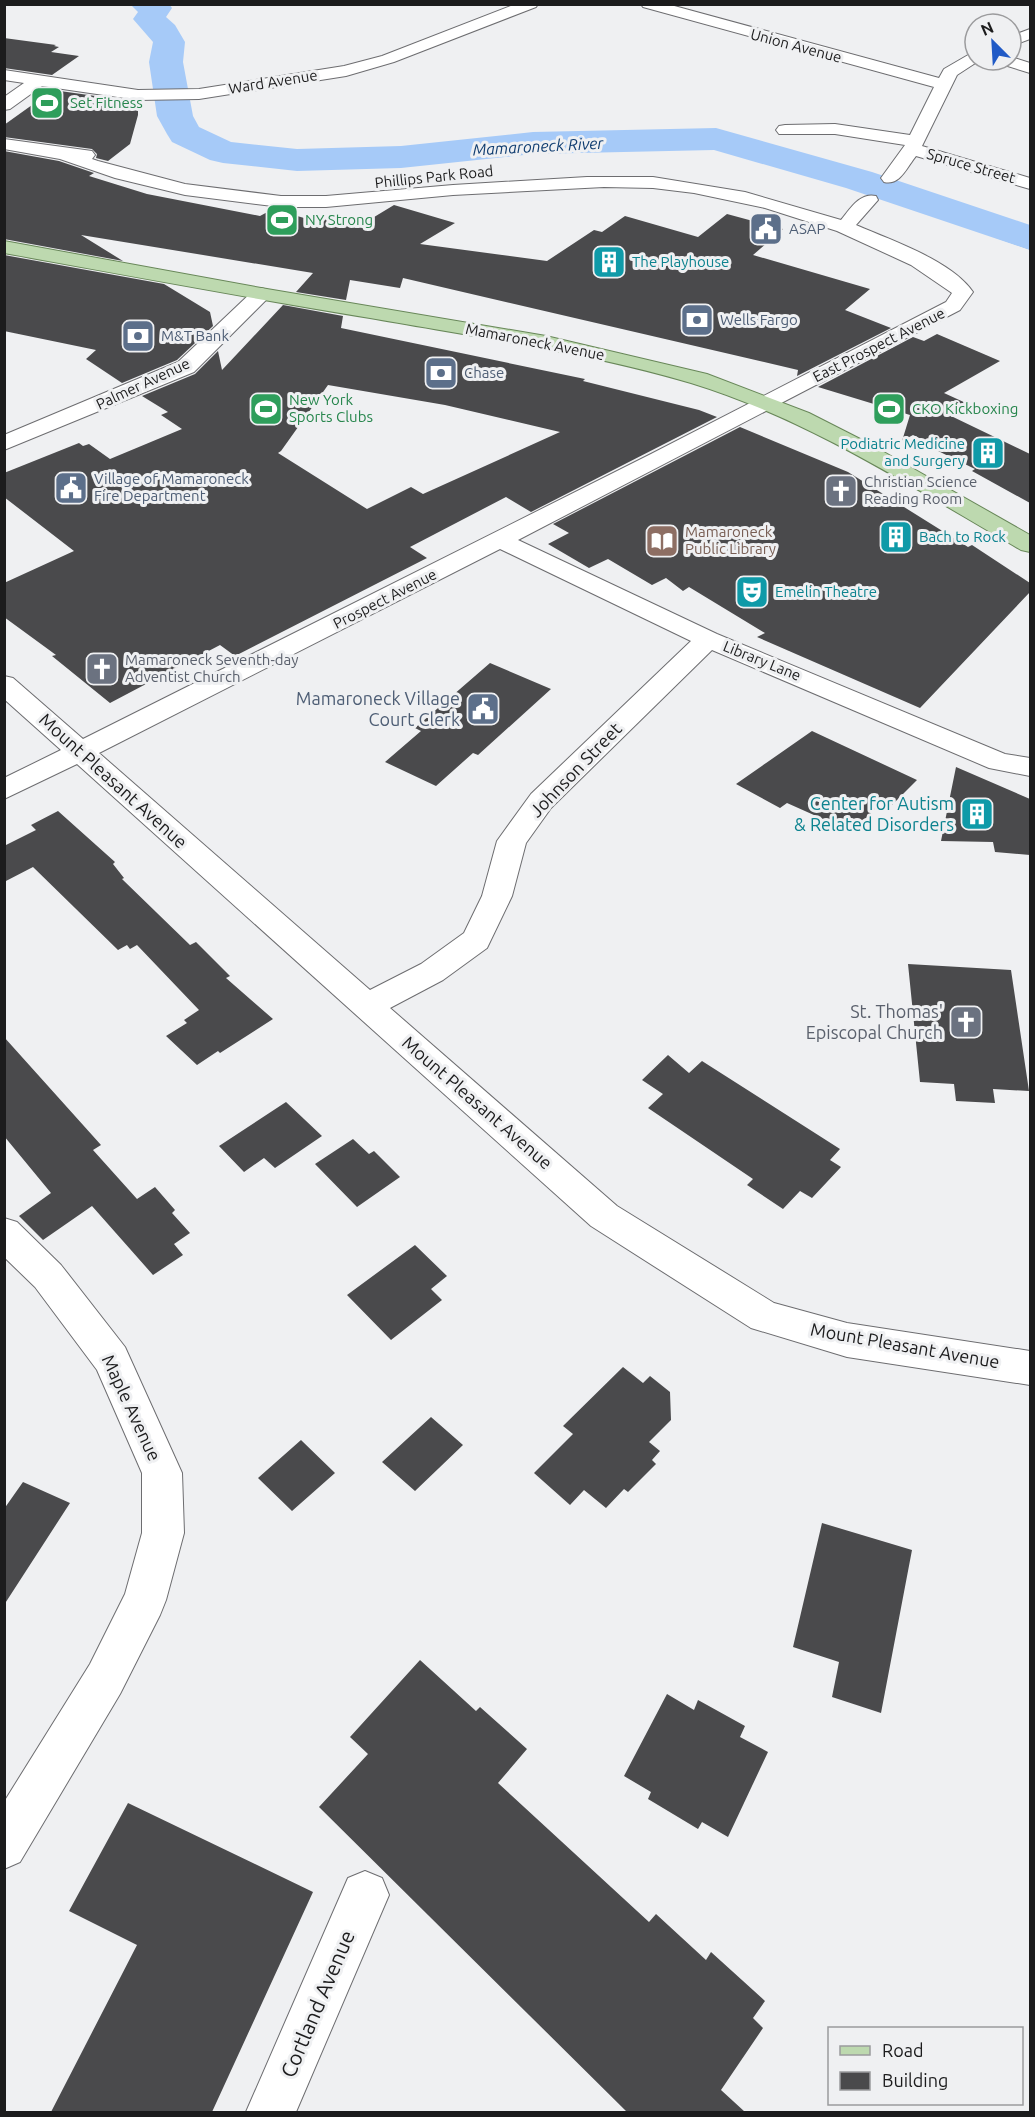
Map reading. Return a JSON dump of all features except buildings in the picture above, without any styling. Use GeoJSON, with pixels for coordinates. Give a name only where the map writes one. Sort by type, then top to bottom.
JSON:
{"type":"FeatureCollection","features":[{"type":"Feature","properties":{"kind":"main road","name":"Mamaroneck Avenue"},"geometry":{"type":"LineString","coordinates":[[4,247],[261,294],[546,342],[699,379],[801,418],[860,448],[1030,545]]}},
{"type":"Feature","properties":{"kind":"street","name":"Ward Avenue"},"geometry":{"type":"LineString","coordinates":[[4,75],[150,96],[199,94],[346,71],[388,59],[531,4]]}},
{"type":"Feature","properties":{"kind":"street","name":"Union Avenue"},"geometry":{"type":"LineString","coordinates":[[648,4],[945,85]]}},
{"type":"Feature","properties":{"kind":"street"},"geometry":{"type":"LineString","coordinates":[[890,178],[914,145],[950,72],[963,64]]}},
{"type":"Feature","properties":{"kind":"street"},"geometry":{"type":"LineString","coordinates":[[4,105],[39,80]]}},
{"type":"Feature","properties":{"kind":"street","name":"Spruce Street"},"geometry":{"type":"LineString","coordinates":[[785,130],[835,129],[914,145],[1030,183]]}},
{"type":"Feature","properties":{"kind":"street","name":"Phillips Park Road"},"geometry":{"type":"LineString","coordinates":[[4,144],[64,154],[123,157],[145,162]]}},
{"type":"Feature","properties":{"kind":"street","name":"Phillips Park Road"},"geometry":{"type":"LineString","coordinates":[[64,154],[90,164],[174,185],[254,200],[311,202],[443,191],[617,182],[668,184],[795,209],[844,226]]}},
{"type":"Feature","properties":{"kind":"street","name":"Phillips Park Road"},"geometry":{"type":"LineString","coordinates":[[220,178],[303,188],[359,185],[492,170]]}},
{"type":"Feature","properties":{"kind":"street","name":"Phillips Park Road"},"geometry":{"type":"LineString","coordinates":[[758,183],[795,209]]}},
{"type":"Feature","properties":{"kind":"street"},"geometry":{"type":"LineString","coordinates":[[844,226],[869,200]]}},
{"type":"Feature","properties":{"kind":"street","name":"East Prospect Avenue"},"geometry":{"type":"LineString","coordinates":[[764,404],[952,306],[963,292],[949,279],[914,258],[844,226]]}},
{"type":"Feature","properties":{"kind":"street","name":"Palmer Avenue"},"geometry":{"type":"LineString","coordinates":[[4,443],[186,367],[261,294]]}},
{"type":"Feature","properties":{"kind":"street","name":"Prospect Avenue"},"geometry":{"type":"LineString","coordinates":[[4,790],[81,753],[764,404]]}},
{"type":"Feature","properties":{"kind":"street","name":"Library Lane"},"geometry":{"type":"LineString","coordinates":[[500,540],[708,639],[999,762],[1030,767]]}},
{"type":"Feature","properties":{"kind":"street","name":"Johnson Street"},"geometry":{"type":"LineString","coordinates":[[366,1006],[432,972],[476,940],[497,896],[512,841],[541,801],[708,639]]}},
{"type":"Feature","properties":{"kind":"street","name":"Mount Pleasant Avenue"},"geometry":{"type":"LineString","coordinates":[[4,684],[604,1216],[764,1317],[847,1340],[1030,1368]]}},
{"type":"Feature","properties":{"kind":"street","name":"Maple Avenue"},"geometry":{"type":"LineString","coordinates":[[4,1233],[48,1276],[112,1359],[162,1473],[163,1533],[145,1600],[105,1679],[4,1846]]}},
{"type":"Feature","properties":{"kind":"street","name":"Cortland Avenue"},"geometry":{"type":"LineString","coordinates":[[271,2112],[365,1895]]}},
{"type":"Feature","properties":{"kind":"water"},"geometry":{"type":"Polygon","coordinates":[[[953,206],[1030,227],[1030,249],[996,237],[952,215],[953,206]]]}},
{"type":"Feature","properties":{"kind":"waterway","name":"Mamaroneck River"},"geometry":{"type":"LineString","coordinates":[[145,4],[156,8],[149,19],[163,32],[169,42],[166,62],[175,116],[185,134],[223,152],[297,160],[401,157],[533,143],[716,139],[859,180],[1030,238]]}},
{"type":"Feature","properties":{"kind":"place","name":"Set Fitness"},"geometry":{"type":"Point","coordinates":[47,103]}},
{"type":"Feature","properties":{"kind":"place","name":"NY Strong"},"geometry":{"type":"Point","coordinates":[282,220]}},
{"type":"Feature","properties":{"kind":"place","name":"ASAP"},"geometry":{"type":"Point","coordinates":[766,229]}},
{"type":"Feature","properties":{"kind":"place","name":"The Playhouse"},"geometry":{"type":"Point","coordinates":[609,262]}},
{"type":"Feature","properties":{"kind":"place","name":"Wells Fargo"},"geometry":{"type":"Point","coordinates":[697,320]}},
{"type":"Feature","properties":{"kind":"place","name":"M&T Bank"},"geometry":{"type":"Point","coordinates":[138,336]}},
{"type":"Feature","properties":{"kind":"place","name":"Chase"},"geometry":{"type":"Point","coordinates":[441,373]}},
{"type":"Feature","properties":{"kind":"place","name":"New York Sports Clubs"},"geometry":{"type":"Point","coordinates":[266,409]}},
{"type":"Feature","properties":{"kind":"place","name":"CKO Kickboxing"},"geometry":{"type":"Point","coordinates":[889,409]}},
{"type":"Feature","properties":{"kind":"place","name":"Podiatric Medicine and Surgery"},"geometry":{"type":"Point","coordinates":[988,453]}},
{"type":"Feature","properties":{"kind":"place","name":"Village of Mamaroneck Fire Department"},"geometry":{"type":"Point","coordinates":[71,488]}},
{"type":"Feature","properties":{"kind":"place","name":"Christian Science Reading Room"},"geometry":{"type":"Point","coordinates":[841,491]}},
{"type":"Feature","properties":{"kind":"place","name":"Bach to Rock"},"geometry":{"type":"Point","coordinates":[896,537]}},
{"type":"Feature","properties":{"kind":"place","name":"Mamaroneck Public Library"},"geometry":{"type":"Point","coordinates":[662,541]}},
{"type":"Feature","properties":{"kind":"place","name":"Emelin Theatre"},"geometry":{"type":"Point","coordinates":[752,592]}},
{"type":"Feature","properties":{"kind":"place","name":"Mamaroneck Seventh-day Adventist Church"},"geometry":{"type":"Point","coordinates":[102,669]}},
{"type":"Feature","properties":{"kind":"place","name":"Mamaroneck Village Court Clerk"},"geometry":{"type":"Point","coordinates":[483,709]}},
{"type":"Feature","properties":{"kind":"place","name":"Center for Autism & Related Disorders"},"geometry":{"type":"Point","coordinates":[977,814]}},
{"type":"Feature","properties":{"kind":"place","name":"St. Thomas' Episcopal Church"},"geometry":{"type":"Point","coordinates":[966,1022]}}]}
